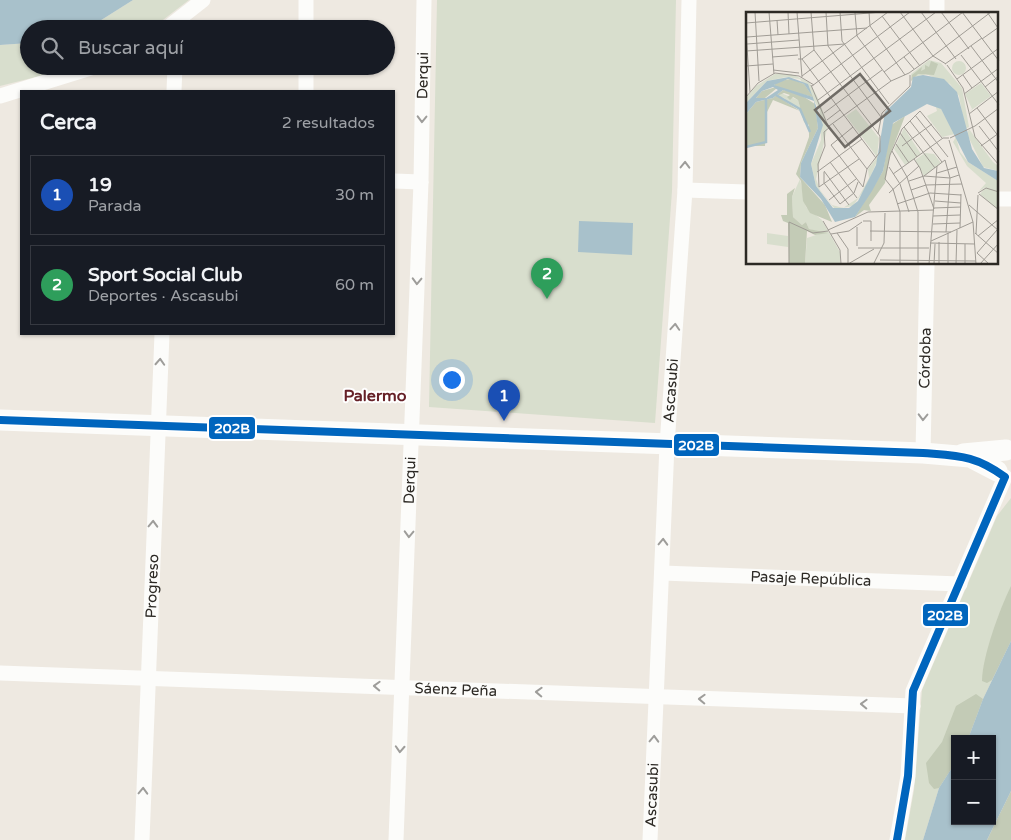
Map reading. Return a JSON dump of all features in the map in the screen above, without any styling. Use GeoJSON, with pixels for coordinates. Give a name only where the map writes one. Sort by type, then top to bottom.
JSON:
{"type":"FeatureCollection","features":[{"type":"Feature","properties":{"kind":"main road"},"geometry":{"type":"LineString","coordinates":[[0,420],[412,433],[667,445],[923,452],[958,455],[1008,450]]}},
{"type":"Feature","properties":{"kind":"main road"},"geometry":{"type":"LineString","coordinates":[[958,455],[979,461],[1004,475]]}},
{"type":"Feature","properties":{"kind":"street"},"geometry":{"type":"LineString","coordinates":[[180,20],[204,0]]}},
{"type":"Feature","properties":{"kind":"street"},"geometry":{"type":"LineString","coordinates":[[306,0],[306,20]]}},
{"type":"Feature","properties":{"kind":"street","name":"Derqui"},"geometry":{"type":"LineString","coordinates":[[396,840],[421,182],[424,0]]}},
{"type":"Feature","properties":{"kind":"street","name":"Ascasubi"},"geometry":{"type":"LineString","coordinates":[[650,840],[667,445],[685,190],[688,0]]}},
{"type":"Feature","properties":{"kind":"street"},"geometry":{"type":"LineString","coordinates":[[0,96],[68,75]]}},
{"type":"Feature","properties":{"kind":"street"},"geometry":{"type":"LineString","coordinates":[[174,90],[175,75]]}},
{"type":"Feature","properties":{"kind":"street"},"geometry":{"type":"LineString","coordinates":[[306,75],[306,90]]}},
{"type":"Feature","properties":{"kind":"street"},"geometry":{"type":"LineString","coordinates":[[395,181],[421,182]]}},
{"type":"Feature","properties":{"kind":"street"},"geometry":{"type":"LineString","coordinates":[[685,190],[746,192]]}},
{"type":"Feature","properties":{"kind":"street"},"geometry":{"type":"LineString","coordinates":[[998,199],[1011,199]]}},
{"type":"Feature","properties":{"kind":"street","name":"Córdoba"},"geometry":{"type":"LineString","coordinates":[[923,452],[927,265]]}},
{"type":"Feature","properties":{"kind":"street","name":"Progreso"},"geometry":{"type":"LineString","coordinates":[[142,840],[156,425],[162,335]]}},
{"type":"Feature","properties":{"kind":"street"},"geometry":{"type":"LineString","coordinates":[[897,840],[908,776],[913,691],[960,584],[1004,475],[996,458],[1008,450]]}},
{"type":"Feature","properties":{"kind":"street","name":"Pasaje República"},"geometry":{"type":"LineString","coordinates":[[662,573],[960,584]]}},
{"type":"Feature","properties":{"kind":"street","name":"Sáenz Peña"},"geometry":{"type":"LineString","coordinates":[[0,673],[403,686],[913,706]]}},
{"type":"Feature","properties":{"kind":"green space"},"geometry":{"type":"Polygon","coordinates":[[[133,0],[189,0],[163,20],[101,20],[133,0]]]}},
{"type":"Feature","properties":{"kind":"green space"},"geometry":{"type":"Polygon","coordinates":[[[437,0],[676,0],[672,191],[655,423],[429,407],[437,0]]]}},
{"type":"Feature","properties":{"kind":"green space"},"geometry":{"type":"Polygon","coordinates":[[[20,44],[20,75],[44,75],[0,86],[0,45],[20,44]]]}},
{"type":"Feature","properties":{"kind":"green space"},"geometry":{"type":"Polygon","coordinates":[[[1011,498],[1011,641],[983,699],[970,735],[951,735],[951,769],[939,788],[923,840],[905,840],[914,790],[922,690],[997,516],[1011,498]]]}},
{"type":"Feature","properties":{"kind":"green space"},"geometry":{"type":"Polygon","coordinates":[[[1011,586],[1011,641],[992,680],[987,683],[982,681],[988,646],[1011,586]]]}},
{"type":"Feature","properties":{"kind":"green space"},"geometry":{"type":"Polygon","coordinates":[[[976,694],[983,699],[970,735],[951,735],[951,769],[939,788],[934,789],[929,783],[926,763],[942,742],[956,706],[976,694]]]}},
{"type":"Feature","properties":{"kind":"green space"},"geometry":{"type":"Polygon","coordinates":[[[1011,791],[1011,840],[987,840],[1011,791]]]}},
{"type":"Feature","properties":{"kind":"water"},"geometry":{"type":"Polygon","coordinates":[[[0,0],[133,0],[101,20],[20,20],[20,44],[0,45],[0,0]]]}},
{"type":"Feature","properties":{"kind":"water"},"geometry":{"type":"Polygon","coordinates":[[[579,221],[633,223],[632,255],[578,252],[579,221]]]}},
{"type":"Feature","properties":{"kind":"water"},"geometry":{"type":"Polygon","coordinates":[[[1011,641],[1011,791],[996,822],[996,735],[970,735],[983,699],[1011,641]]]}},
{"type":"Feature","properties":{"kind":"water"},"geometry":{"type":"Polygon","coordinates":[[[951,769],[951,825],[994,825],[987,840],[923,840],[939,788],[951,769]]]}},
{"type":"Feature","properties":{"kind":"transit line","name":"202B"},"geometry":{"type":"LineString","coordinates":[[0,420],[923,453],[957,456],[985,464],[1005,477],[913,691],[908,776],[897,840]]}},
{"type":"Feature","properties":{"kind":"place","name":"Sport Social Club"},"geometry":{"type":"Point","coordinates":[547,299]}},
{"type":"Feature","properties":{"kind":"place","name":"19"},"geometry":{"type":"Point","coordinates":[504,421]}},
{"type":"Feature","properties":{"kind":"district","name":"Palermo"},"geometry":{"type":"Point","coordinates":[375,395]}}]}
